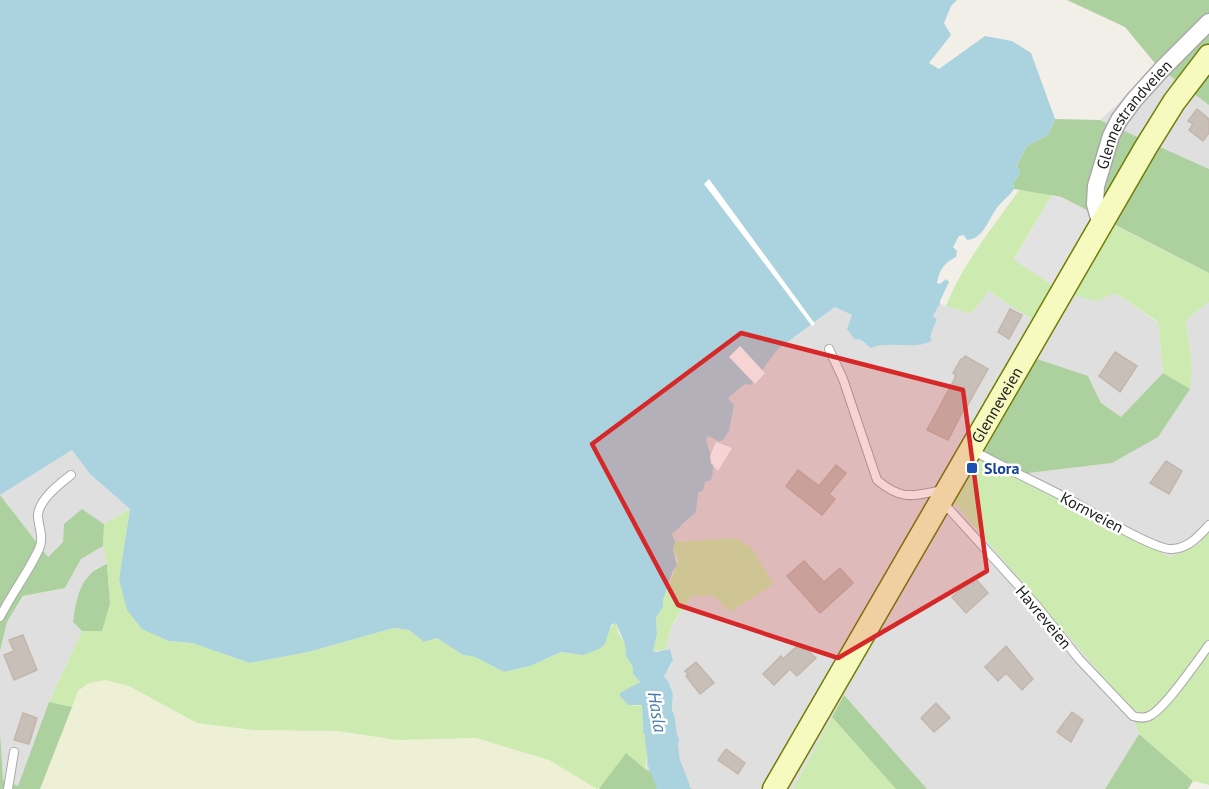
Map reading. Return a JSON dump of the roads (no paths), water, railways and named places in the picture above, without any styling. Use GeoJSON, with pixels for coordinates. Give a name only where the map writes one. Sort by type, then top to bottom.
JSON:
{"type":"FeatureCollection","features":[{"type":"Feature","properties":{"kind":"main road","name":"Glenneveien"},"geometry":{"type":"LineString","coordinates":[[774,789],[1101,225],[1174,102],[1209,56]]}},
{"type":"Feature","properties":{"kind":"street","name":"Glennestrandveien"},"geometry":{"type":"LineString","coordinates":[[1101,225],[1095,204],[1096,186],[1111,136],[1119,120],[1148,85],[1209,22]]}},
{"type":"Feature","properties":{"kind":"lane"},"geometry":{"type":"LineString","coordinates":[[829,349],[843,379],[877,480],[889,490],[910,497],[942,489],[944,498]]}},
{"type":"Feature","properties":{"kind":"lane","name":"Kornveien"},"geometry":{"type":"LineString","coordinates":[[971,450],[1149,543],[1174,549],[1191,543],[1209,525]]}},
{"type":"Feature","properties":{"kind":"lane"},"geometry":{"type":"LineString","coordinates":[[0,617],[40,546],[38,514],[41,505],[71,475]]}},
{"type":"Feature","properties":{"kind":"lane","name":"Havreveien"},"geometry":{"type":"LineString","coordinates":[[944,498],[949,509],[1020,588],[1079,659],[1133,716],[1141,718],[1152,715],[1166,701],[1209,645]]}},
{"type":"Feature","properties":{"kind":"lane"},"geometry":{"type":"LineString","coordinates":[[8,789],[14,752]]}},
{"type":"Feature","properties":{"kind":"water"},"geometry":{"type":"Polygon","coordinates":[[[0,0],[957,0],[951,6],[944,23],[951,35],[929,63],[939,69],[985,36],[1012,41],[1031,53],[1055,119],[1048,135],[1027,146],[1017,165],[1020,174],[1013,183],[1014,189],[997,208],[983,231],[973,239],[967,240],[964,235],[959,236],[953,247],[957,251],[956,257],[943,267],[938,278],[937,283],[940,284],[946,279],[949,282],[933,316],[937,319],[930,337],[932,340],[919,345],[886,345],[871,348],[861,340],[854,339],[847,329],[852,315],[835,307],[778,349],[751,385],[745,384],[728,398],[734,405],[729,431],[722,441],[709,436],[706,439],[713,462],[713,473],[711,480],[705,482],[703,490],[698,493],[696,512],[672,534],[677,565],[663,600],[663,607],[656,618],[657,634],[653,651],[670,649],[673,660],[664,677],[673,694],[671,720],[679,739],[677,753],[664,763],[647,766],[650,737],[643,733],[642,705],[628,705],[620,696],[620,693],[640,682],[633,674],[633,667],[626,656],[625,644],[616,623],[611,625],[605,644],[599,649],[583,655],[561,652],[530,666],[504,672],[475,657],[463,655],[437,638],[424,642],[409,630],[394,628],[308,652],[250,663],[192,643],[169,641],[142,629],[127,610],[119,579],[130,509],[90,474],[72,450],[0,495],[0,0]]]}},
{"type":"Feature","properties":{"kind":"waterway","name":"Hasla"},"geometry":{"type":"LineString","coordinates":[[659,720],[664,763],[674,789]]}},
{"type":"Feature","properties":{"kind":"place","name":"Slora"},"geometry":{"type":"Point","coordinates":[972,468]}}]}
